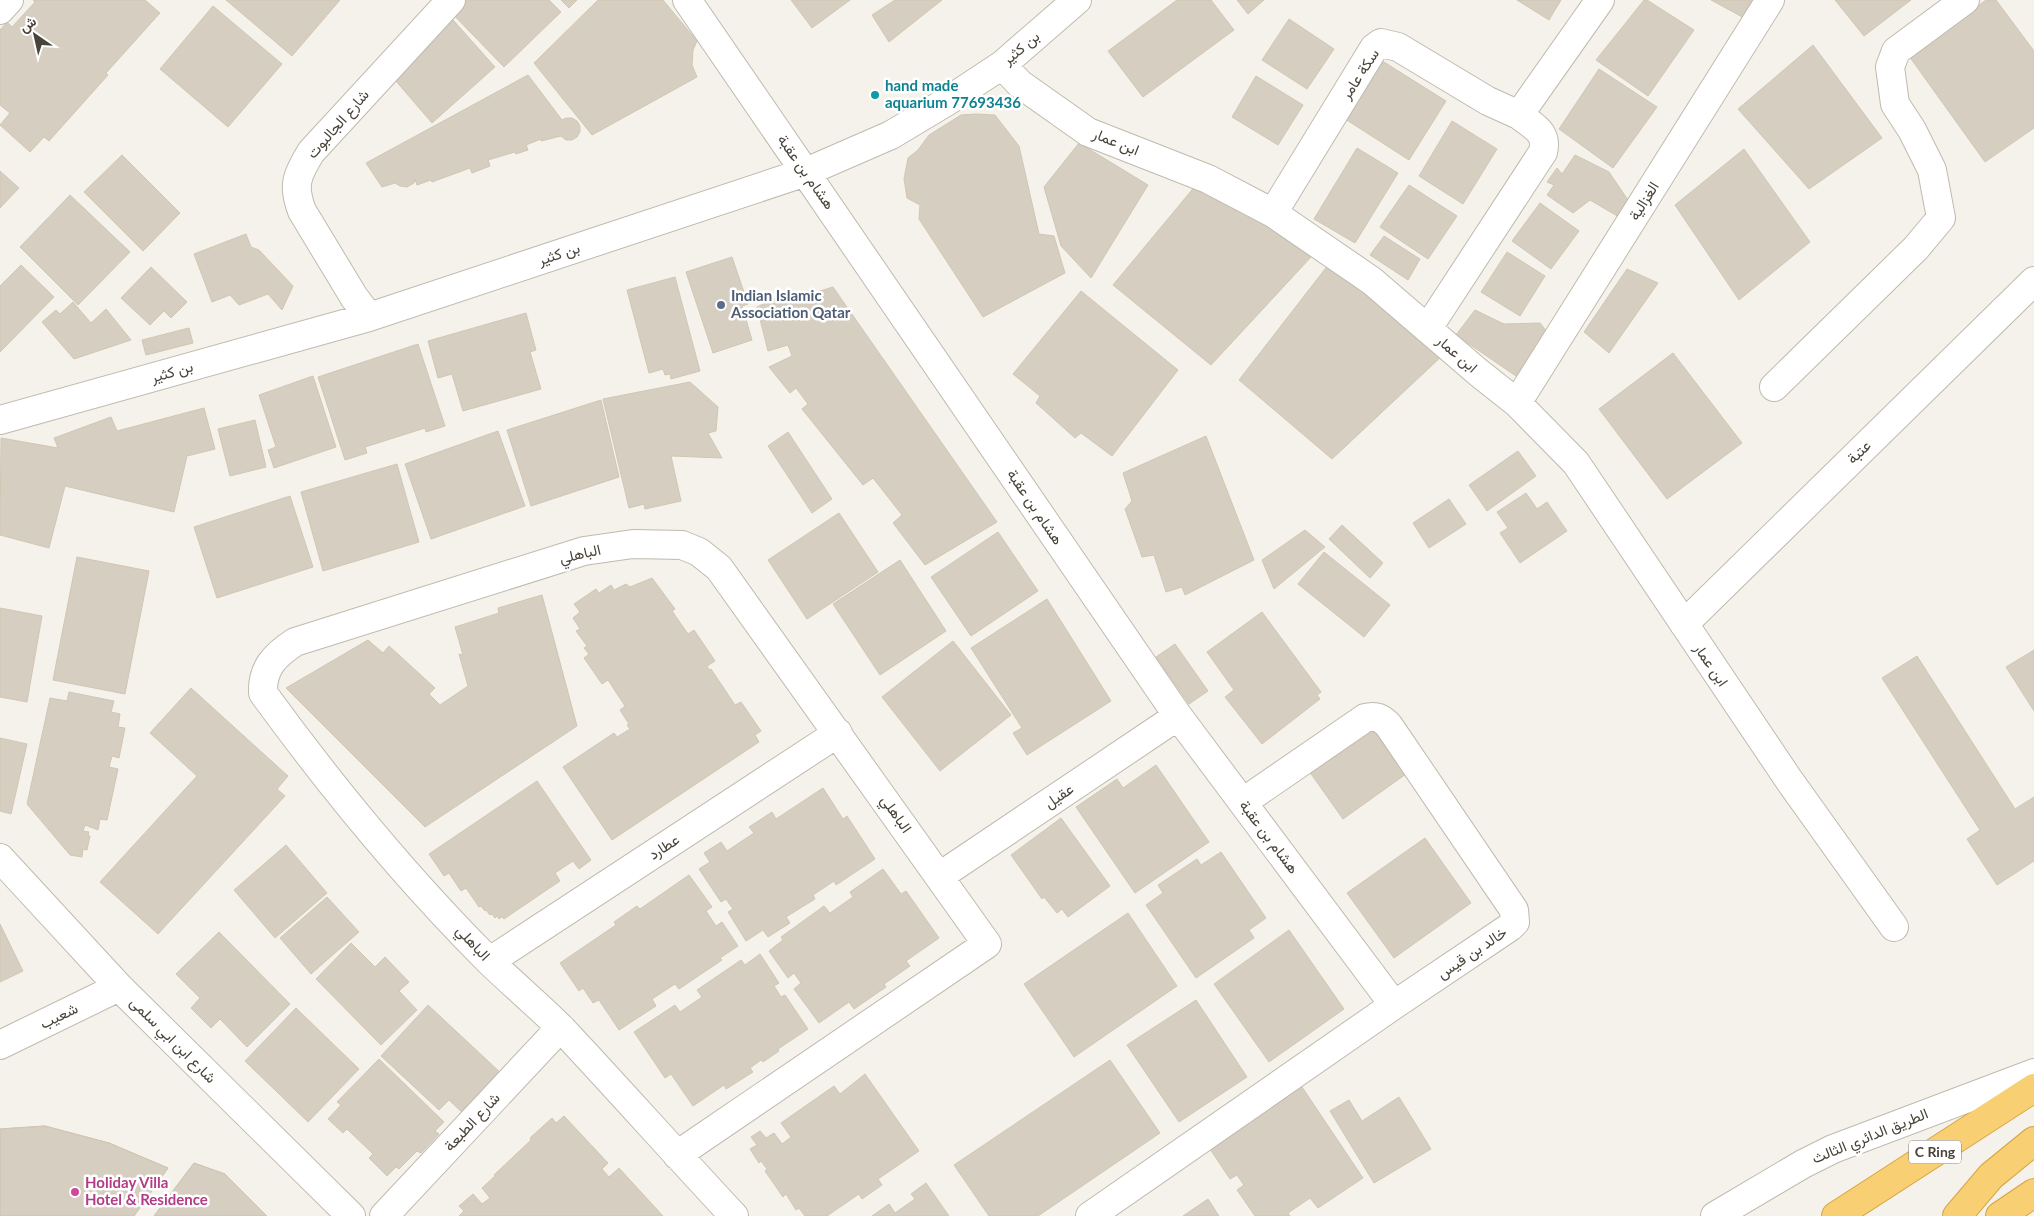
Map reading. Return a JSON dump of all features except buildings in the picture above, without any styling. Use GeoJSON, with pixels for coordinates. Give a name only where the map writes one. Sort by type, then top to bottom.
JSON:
{"type":"FeatureCollection","features":[{"type":"Feature","properties":{"kind":"highway","name":"C Ring"},"geometry":{"type":"LineString","coordinates":[[1836,1216],[2034,1088]]}},
{"type":"Feature","properties":{"kind":"highway"},"geometry":{"type":"LineString","coordinates":[[1957,1216],[1991,1176],[2034,1141]]}},
{"type":"Feature","properties":{"kind":"highway"},"geometry":{"type":"LineString","coordinates":[[2000,1216],[2034,1193]]}},
{"type":"Feature","properties":{"kind":"street"},"geometry":{"type":"LineString","coordinates":[[0,10],[9,0]]}},
{"type":"Feature","properties":{"kind":"street","name":"شارع الجالبوت"},"geometry":{"type":"LineString","coordinates":[[369,317],[354,297],[302,211],[297,199],[296,186],[298,174],[310,152],[451,0]]}},
{"type":"Feature","properties":{"kind":"street","name":"هشام بن عقبة"},"geometry":{"type":"LineString","coordinates":[[687,0],[1178,716],[1394,1005]]}},
{"type":"Feature","properties":{"kind":"street"},"geometry":{"type":"LineString","coordinates":[[1519,115],[1600,0]]}},
{"type":"Feature","properties":{"kind":"street","name":"الغزالية"},"geometry":{"type":"LineString","coordinates":[[1517,403],[1770,0]]}},
{"type":"Feature","properties":{"kind":"street"},"geometry":{"type":"LineString","coordinates":[[1774,387],[1916,248],[1941,218],[1932,170],[1912,130],[1895,104],[1890,67],[1896,51],[1965,0]]}},
{"type":"Feature","properties":{"kind":"street","name":"بن كثير"},"geometry":{"type":"LineString","coordinates":[[0,420],[369,317],[806,172],[891,135],[946,102],[1002,65],[1065,4]]}},
{"type":"Feature","properties":{"kind":"street","name":"سكة عامر"},"geometry":{"type":"LineString","coordinates":[[1273,214],[1374,48],[1381,43],[1398,47],[1488,101],[1519,115],[1540,132],[1545,144],[1543,152],[1428,328]]}},
{"type":"Feature","properties":{"kind":"street","name":"ابن عمار"},"geometry":{"type":"LineString","coordinates":[[1002,65],[1020,84],[1088,132],[1208,178],[1273,214],[1372,281],[1479,373],[1517,403],[1576,463],[1789,780],[1894,927]]}},
{"type":"Feature","properties":{"kind":"street","name":"عتبة"},"geometry":{"type":"LineString","coordinates":[[1684,624],[2034,281]]}},
{"type":"Feature","properties":{"kind":"street","name":"الباهلي"},"geometry":{"type":"LineString","coordinates":[[677,1155],[987,944],[719,568],[699,552],[682,545],[633,544],[584,551],[294,642],[277,654],[267,670],[262,684],[263,693],[302,747],[368,830],[490,961],[560,1028],[677,1155],[734,1216]]}},
{"type":"Feature","properties":{"kind":"street","name":"عقيل"},"geometry":{"type":"LineString","coordinates":[[940,876],[1178,716]]}},
{"type":"Feature","properties":{"kind":"street","name":"خالد بن قيس"},"geometry":{"type":"LineString","coordinates":[[1090,1216],[1510,927],[1516,916],[1514,910],[1390,726],[1379,718],[1372,716],[1365,718],[1243,802]]}},
{"type":"Feature","properties":{"kind":"street","name":"عطارد"},"geometry":{"type":"LineString","coordinates":[[490,961],[838,733]]}},
{"type":"Feature","properties":{"kind":"street","name":"شارع ابن ابي سلمى"},"geometry":{"type":"LineString","coordinates":[[0,858],[119,987],[351,1216]]}},
{"type":"Feature","properties":{"kind":"street","name":"شعيب"},"geometry":{"type":"LineString","coordinates":[[0,1045],[119,987]]}},
{"type":"Feature","properties":{"kind":"street","name":"شارع الطبعة"},"geometry":{"type":"LineString","coordinates":[[384,1216],[560,1028]]}},
{"type":"Feature","properties":{"kind":"street","name":"الطريق الدائري الثالث"},"geometry":{"type":"LineString","coordinates":[[1715,1216],[1803,1164],[1833,1149],[2034,1073]]}},
{"type":"Feature","properties":{"kind":"place","name":"hand made aquarium 77693436"},"geometry":{"type":"Point","coordinates":[875,95]}},
{"type":"Feature","properties":{"kind":"place","name":"Indian Islamic Association Qatar"},"geometry":{"type":"Point","coordinates":[721,305]}},
{"type":"Feature","properties":{"kind":"place","name":"Holiday Villa Hotel & Residence"},"geometry":{"type":"Point","coordinates":[75,1192]}}]}
